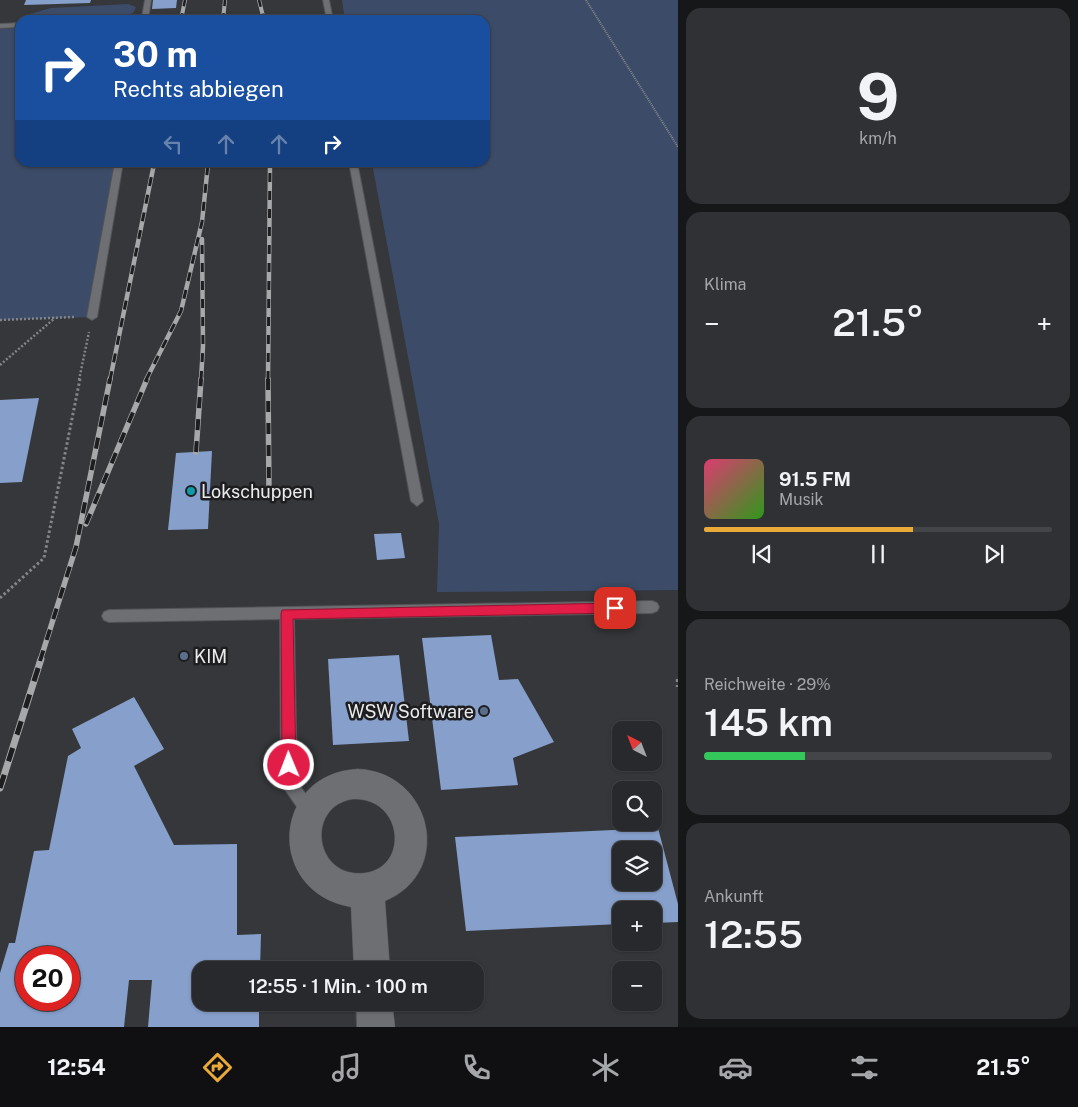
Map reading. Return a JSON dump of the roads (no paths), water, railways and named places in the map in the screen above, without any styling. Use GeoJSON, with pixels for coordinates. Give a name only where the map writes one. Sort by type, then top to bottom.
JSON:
{"type":"FeatureCollection","features":[{"type":"Feature","properties":{"kind":"street"},"geometry":{"type":"LineString","coordinates":[[352,783],[370,785],[386,792],[399,804],[408,819],[411,837],[408,855],[399,872],[385,884],[367,890],[350,890],[341,887],[319,874],[310,860],[304,844],[304,827],[310,812],[320,798],[335,788],[352,783]]}},
{"type":"Feature","properties":{"kind":"street"},"geometry":{"type":"LineString","coordinates":[[367,890],[371,961]]}},
{"type":"Feature","properties":{"kind":"street"},"geometry":{"type":"LineString","coordinates":[[375,1011],[376,1027]]}},
{"type":"Feature","properties":{"kind":"lane"},"geometry":{"type":"LineString","coordinates":[[146,15],[148,0]]}},
{"type":"Feature","properties":{"kind":"lane"},"geometry":{"type":"LineString","coordinates":[[326,0],[329,15]]}},
{"type":"Feature","properties":{"kind":"lane"},"geometry":{"type":"LineString","coordinates":[[0,26],[15,25]]}},
{"type":"Feature","properties":{"kind":"lane"},"geometry":{"type":"LineString","coordinates":[[92,317],[118,167]]}},
{"type":"Feature","properties":{"kind":"lane"},"geometry":{"type":"LineString","coordinates":[[354,167],[416,501]]}},
{"type":"Feature","properties":{"kind":"lane"},"geometry":{"type":"LineString","coordinates":[[109,616],[652,607]]}},
{"type":"Feature","properties":{"kind":"lane"},"geometry":{"type":"LineString","coordinates":[[287,614],[289,784],[310,812]]}},
{"type":"Feature","properties":{"kind":"railway"},"geometry":{"type":"LineString","coordinates":[[182,15],[185,0]]}},
{"type":"Feature","properties":{"kind":"railway"},"geometry":{"type":"LineString","coordinates":[[224,15],[225,0]]}},
{"type":"Feature","properties":{"kind":"railway"},"geometry":{"type":"LineString","coordinates":[[259,0],[263,15]]}},
{"type":"Feature","properties":{"kind":"railway"},"geometry":{"type":"LineString","coordinates":[[110,380],[153,167]]}},
{"type":"Feature","properties":{"kind":"railway"},"geometry":{"type":"LineString","coordinates":[[146,380],[181,311],[202,222],[208,167]]}},
{"type":"Feature","properties":{"kind":"railway"},"geometry":{"type":"LineString","coordinates":[[268,380],[270,167]]}},
{"type":"Feature","properties":{"kind":"railway"},"geometry":{"type":"LineString","coordinates":[[201,380],[203,346],[202,239]]}},
{"type":"Feature","properties":{"kind":"railway"},"geometry":{"type":"LineString","coordinates":[[40,661],[76,547],[110,379]]}},
{"type":"Feature","properties":{"kind":"railway"},"geometry":{"type":"LineString","coordinates":[[86,524],[147,379]]}},
{"type":"Feature","properties":{"kind":"railway"},"geometry":{"type":"LineString","coordinates":[[196,452],[201,379]]}},
{"type":"Feature","properties":{"kind":"railway"},"geometry":{"type":"LineString","coordinates":[[268,380],[269,493]]}},
{"type":"Feature","properties":{"kind":"railway"},"geometry":{"type":"LineString","coordinates":[[0,788],[41,659]]}},
{"type":"Feature","properties":{"kind":"place","name":"Lokschuppen"},"geometry":{"type":"Point","coordinates":[191,491]}},
{"type":"Feature","properties":{"kind":"place","name":"KIM"},"geometry":{"type":"Point","coordinates":[184,656]}},
{"type":"Feature","properties":{"kind":"place","name":"WSW Software"},"geometry":{"type":"Point","coordinates":[484,711]}}]}
